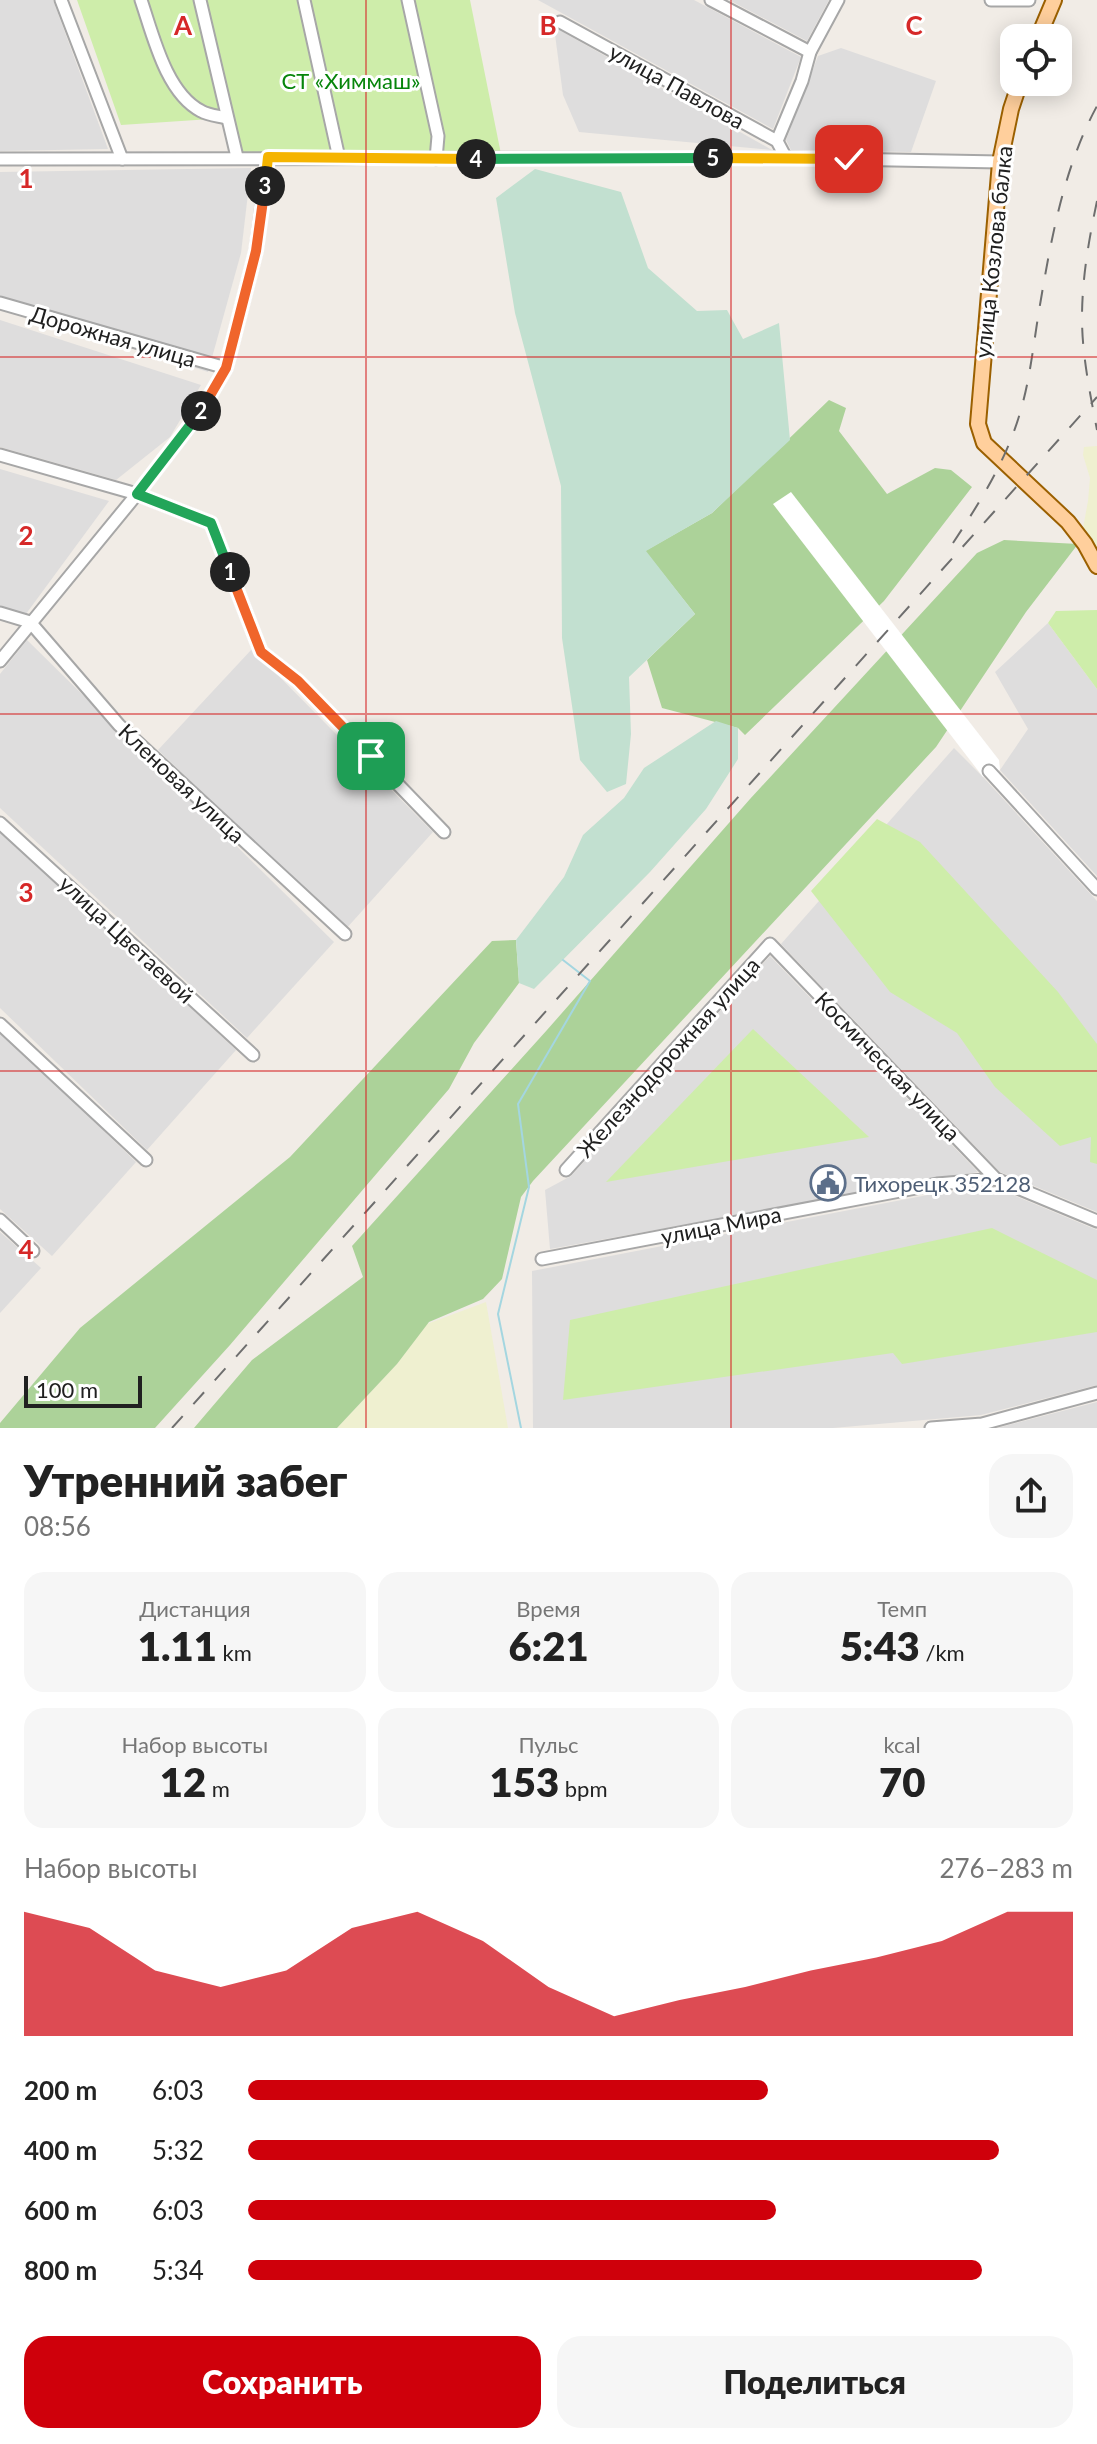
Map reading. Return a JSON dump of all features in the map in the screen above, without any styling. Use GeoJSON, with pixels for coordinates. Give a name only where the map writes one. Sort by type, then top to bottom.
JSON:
{"type":"FeatureCollection","features":[{"type":"Feature","properties":{"kind":"main road"},"geometry":{"type":"LineString","coordinates":[[1044,24],[1054,0]]}},
{"type":"Feature","properties":{"kind":"main road","name":"улица Козлова балка"},"geometry":{"type":"LineString","coordinates":[[1015,96],[1000,162],[978,424],[984,443],[1068,522],[1097,566]]}},
{"type":"Feature","properties":{"kind":"street"},"geometry":{"type":"LineString","coordinates":[[61,0],[122,159]]}},
{"type":"Feature","properties":{"kind":"street"},"geometry":{"type":"LineString","coordinates":[[141,0],[162,60],[177,91],[201,111],[226,118]]}},
{"type":"Feature","properties":{"kind":"street"},"geometry":{"type":"LineString","coordinates":[[200,0],[237,157]]}},
{"type":"Feature","properties":{"kind":"street"},"geometry":{"type":"LineString","coordinates":[[304,0],[339,158]]}},
{"type":"Feature","properties":{"kind":"street"},"geometry":{"type":"LineString","coordinates":[[408,0],[438,136],[436,159]]}},
{"type":"Feature","properties":{"kind":"street"},"geometry":{"type":"LineString","coordinates":[[711,0],[810,52]]}},
{"type":"Feature","properties":{"kind":"street"},"geometry":{"type":"LineString","coordinates":[[786,158],[777,141],[802,81],[810,52],[838,0]]}},
{"type":"Feature","properties":{"kind":"street"},"geometry":{"type":"LineString","coordinates":[[991,0],[1029,0]]}},
{"type":"Feature","properties":{"kind":"street","name":"улица Павлова"},"geometry":{"type":"LineString","coordinates":[[560,22],[777,141]]}},
{"type":"Feature","properties":{"kind":"street"},"geometry":{"type":"LineString","coordinates":[[0,661],[200,413],[226,368],[256,251],[268,157]]}},
{"type":"Feature","properties":{"kind":"street"},"geometry":{"type":"LineString","coordinates":[[0,159],[786,158],[1000,162]]}},
{"type":"Feature","properties":{"kind":"street","name":"Дорожная улица"},"geometry":{"type":"LineString","coordinates":[[0,303],[226,368]]}},
{"type":"Feature","properties":{"kind":"street"},"geometry":{"type":"LineString","coordinates":[[0,455],[137,494],[211,523],[261,652],[298,681],[444,832]]}},
{"type":"Feature","properties":{"kind":"street"},"geometry":{"type":"LineString","coordinates":[[0,613],[30,622]]}},
{"type":"Feature","properties":{"kind":"street","name":"Кленовая улица"},"geometry":{"type":"LineString","coordinates":[[30,622],[119,725],[345,934]]}},
{"type":"Feature","properties":{"kind":"street"},"geometry":{"type":"LineString","coordinates":[[989,771],[1097,889]]}},
{"type":"Feature","properties":{"kind":"street","name":"улица Цветаевой"},"geometry":{"type":"LineString","coordinates":[[0,823],[253,1055]]}},
{"type":"Feature","properties":{"kind":"street","name":"Железнодорожная улица"},"geometry":{"type":"LineString","coordinates":[[566,1170],[770,944]]}},
{"type":"Feature","properties":{"kind":"street","name":"Космическая улица"},"geometry":{"type":"LineString","coordinates":[[770,944],[996,1179],[1097,1221]]}},
{"type":"Feature","properties":{"kind":"street"},"geometry":{"type":"LineString","coordinates":[[0,1024],[146,1160]]}},
{"type":"Feature","properties":{"kind":"street","name":"улица Мира"},"geometry":{"type":"LineString","coordinates":[[542,1259],[937,1184],[996,1179]]}},
{"type":"Feature","properties":{"kind":"street"},"geometry":{"type":"LineString","coordinates":[[0,1220],[33,1251]]}},
{"type":"Feature","properties":{"kind":"street"},"geometry":{"type":"LineString","coordinates":[[931,1428],[982,1424],[1097,1393]]}},
{"type":"Feature","properties":{"kind":"shaded area"},"geometry":{"type":"Polygon","coordinates":[[[0,0],[53,0],[108,149],[0,151],[0,0]]]}},
{"type":"Feature","properties":{"kind":"shaded area"},"geometry":{"type":"Polygon","coordinates":[[[538,0],[694,0],[801,57],[773,129],[538,0]]]}},
{"type":"Feature","properties":{"kind":"shaded area"},"geometry":{"type":"Polygon","coordinates":[[[729,0],[829,0],[807,41],[729,0]]]}},
{"type":"Feature","properties":{"kind":"shaded area"},"geometry":{"type":"Polygon","coordinates":[[[554,27],[772,150],[579,132],[563,95],[554,27]]]}},
{"type":"Feature","properties":{"kind":"shaded area"},"geometry":{"type":"Polygon","coordinates":[[[841,48],[936,81],[911,152],[791,150],[786,140],[818,56],[841,48]]]}},
{"type":"Feature","properties":{"kind":"shaded area"},"geometry":{"type":"Polygon","coordinates":[[[251,168],[241,253],[208,372],[0,305],[0,172],[251,168]]]}},
{"type":"Feature","properties":{"kind":"shaded area"},"geometry":{"type":"Polygon","coordinates":[[[0,320],[201,385],[170,437],[116,480],[0,447],[0,320]]]}},
{"type":"Feature","properties":{"kind":"shaded area"},"geometry":{"type":"Polygon","coordinates":[[[0,469],[109,501],[23,618],[0,611],[0,469]]]}},
{"type":"Feature","properties":{"kind":"shaded area"},"geometry":{"type":"Polygon","coordinates":[[[1048,623],[1097,689],[1097,876],[1000,770],[1028,729],[995,672],[1048,623]]]}},
{"type":"Feature","properties":{"kind":"shaded area"},"geometry":{"type":"Polygon","coordinates":[[[27,640],[334,942],[247,1038],[0,808],[0,674],[27,640]]]}},
{"type":"Feature","properties":{"kind":"shaded area"},"geometry":{"type":"Polygon","coordinates":[[[252,649],[433,832],[345,930],[158,750],[252,649]]]}},
{"type":"Feature","properties":{"kind":"shaded area"},"geometry":{"type":"Polygon","coordinates":[[[954,748],[1097,901],[1097,1212],[1000,1172],[781,944],[954,748]]]}},
{"type":"Feature","properties":{"kind":"shaded area"},"geometry":{"type":"Polygon","coordinates":[[[0,830],[236,1050],[147,1150],[0,1008],[0,830]]]}},
{"type":"Feature","properties":{"kind":"shaded area"},"geometry":{"type":"Polygon","coordinates":[[[770,956],[978,1172],[550,1249],[545,1190],[571,1176],[770,956]]]}},
{"type":"Feature","properties":{"kind":"shaded area"},"geometry":{"type":"Polygon","coordinates":[[[0,1031],[136,1162],[52,1256],[0,1209],[0,1031]]]}},
{"type":"Feature","properties":{"kind":"shaded area"},"geometry":{"type":"Polygon","coordinates":[[[994,1187],[1097,1230],[1097,1385],[981,1415],[833,1428],[533,1428],[532,1271],[938,1193],[994,1187]]]}},
{"type":"Feature","properties":{"kind":"shaded area"},"geometry":{"type":"Polygon","coordinates":[[[0,1232],[41,1268],[0,1313],[0,1232]]]}},
{"type":"Feature","properties":{"kind":"shaded area"},"geometry":{"type":"Polygon","coordinates":[[[1097,1402],[1097,1428],[997,1428],[1097,1402]]]}},
{"type":"Feature","properties":{"kind":"green space","name":"СТ «Химмаш»"},"geometry":{"type":"Polygon","coordinates":[[[77,0],[470,0],[502,159],[237,157],[226,118],[121,125],[77,0]]]}},
{"type":"Feature","properties":{"kind":"green space"},"geometry":{"type":"Polygon","coordinates":[[[535,169],[621,192],[648,268],[697,311],[727,310],[743,339],[779,323],[790,440],[712,513],[646,551],[695,614],[629,677],[631,734],[626,784],[607,792],[580,760],[562,638],[561,486],[515,313],[496,198],[535,169]]]}},
{"type":"Feature","properties":{"kind":"green space"},"geometry":{"type":"Polygon","coordinates":[[[829,400],[846,408],[839,431],[887,494],[935,468],[951,470],[972,487],[884,601],[745,735],[738,728],[662,708],[647,660],[695,614],[645,551],[712,513],[829,400]]]}},
{"type":"Feature","properties":{"kind":"green space"},"geometry":{"type":"Polygon","coordinates":[[[1097,446],[1097,553],[1083,528],[1090,478],[1083,455],[1084,447],[1097,446]]]}},
{"type":"Feature","properties":{"kind":"green space"},"geometry":{"type":"Polygon","coordinates":[[[1004,540],[1078,544],[1026,612],[936,747],[533,1181],[521,1197],[502,1279],[483,1299],[429,1322],[397,1364],[337,1428],[194,1428],[252,1360],[363,1277],[352,1246],[750,799],[977,553],[1004,540]]]}},
{"type":"Feature","properties":{"kind":"green space"},"geometry":{"type":"Polygon","coordinates":[[[1097,610],[1097,689],[1048,623],[1056,611],[1097,610]]]}},
{"type":"Feature","properties":{"kind":"green space"},"geometry":{"type":"Polygon","coordinates":[[[716,721],[738,728],[738,759],[706,809],[650,872],[534,989],[519,983],[516,940],[564,877],[583,835],[624,798],[644,768],[716,721]]]}},
{"type":"Feature","properties":{"kind":"green space"},"geometry":{"type":"Polygon","coordinates":[[[877,819],[920,842],[1058,992],[1097,1044],[1097,1164],[1090,1162],[1091,1137],[1060,1146],[995,1087],[957,1033],[890,992],[811,891],[877,819]]]}},
{"type":"Feature","properties":{"kind":"green space"},"geometry":{"type":"Polygon","coordinates":[[[516,940],[519,983],[474,1043],[449,1089],[155,1428],[0,1428],[0,1423],[80,1328],[290,1157],[492,941],[516,940]]]}},
{"type":"Feature","properties":{"kind":"green space"},"geometry":{"type":"Polygon","coordinates":[[[753,1029],[869,1137],[606,1182],[753,1029]]]}},
{"type":"Feature","properties":{"kind":"green space"},"geometry":{"type":"Polygon","coordinates":[[[992,1228],[1097,1280],[1097,1332],[902,1364],[893,1353],[563,1400],[570,1320],[992,1228]]]}},
{"type":"Feature","properties":{"kind":"green space"},"geometry":{"type":"Polygon","coordinates":[[[486,1302],[508,1428],[337,1428],[397,1364],[427,1324],[486,1302]]]}},
{"type":"Feature","properties":{"kind":"pier"},"geometry":{"type":"Polygon","coordinates":[[[791,492],[999,760],[1000,770],[983,777],[773,504],[791,492]]]}},
{"type":"Feature","properties":{"kind":"waterway"},"geometry":{"type":"LineString","coordinates":[[521,1428],[498,1314],[529,1187],[518,1104],[590,981],[563,960]]}},
{"type":"Feature","properties":{"kind":"railway"},"geometry":{"type":"LineString","coordinates":[[953,543],[991,481],[1020,413],[1061,200],[1076,152],[1097,106]]}},
{"type":"Feature","properties":{"kind":"railway"},"geometry":{"type":"LineString","coordinates":[[1097,201],[1086,259],[1082,318],[1085,360],[1097,430]]}},
{"type":"Feature","properties":{"kind":"railway"},"geometry":{"type":"LineString","coordinates":[[172,1428],[1097,397]]}},
{"type":"Feature","properties":{"kind":"place","name":"Тихорецк 352128"},"geometry":{"type":"Point","coordinates":[828,1183]}},
{"type":"Feature","properties":{"kind":"route"},"geometry":{"type":"LineString","coordinates":[[371,756],[298,681],[261,652],[211,523],[137,494],[200,413],[226,368],[256,251],[268,157],[849,159]]}}]}
